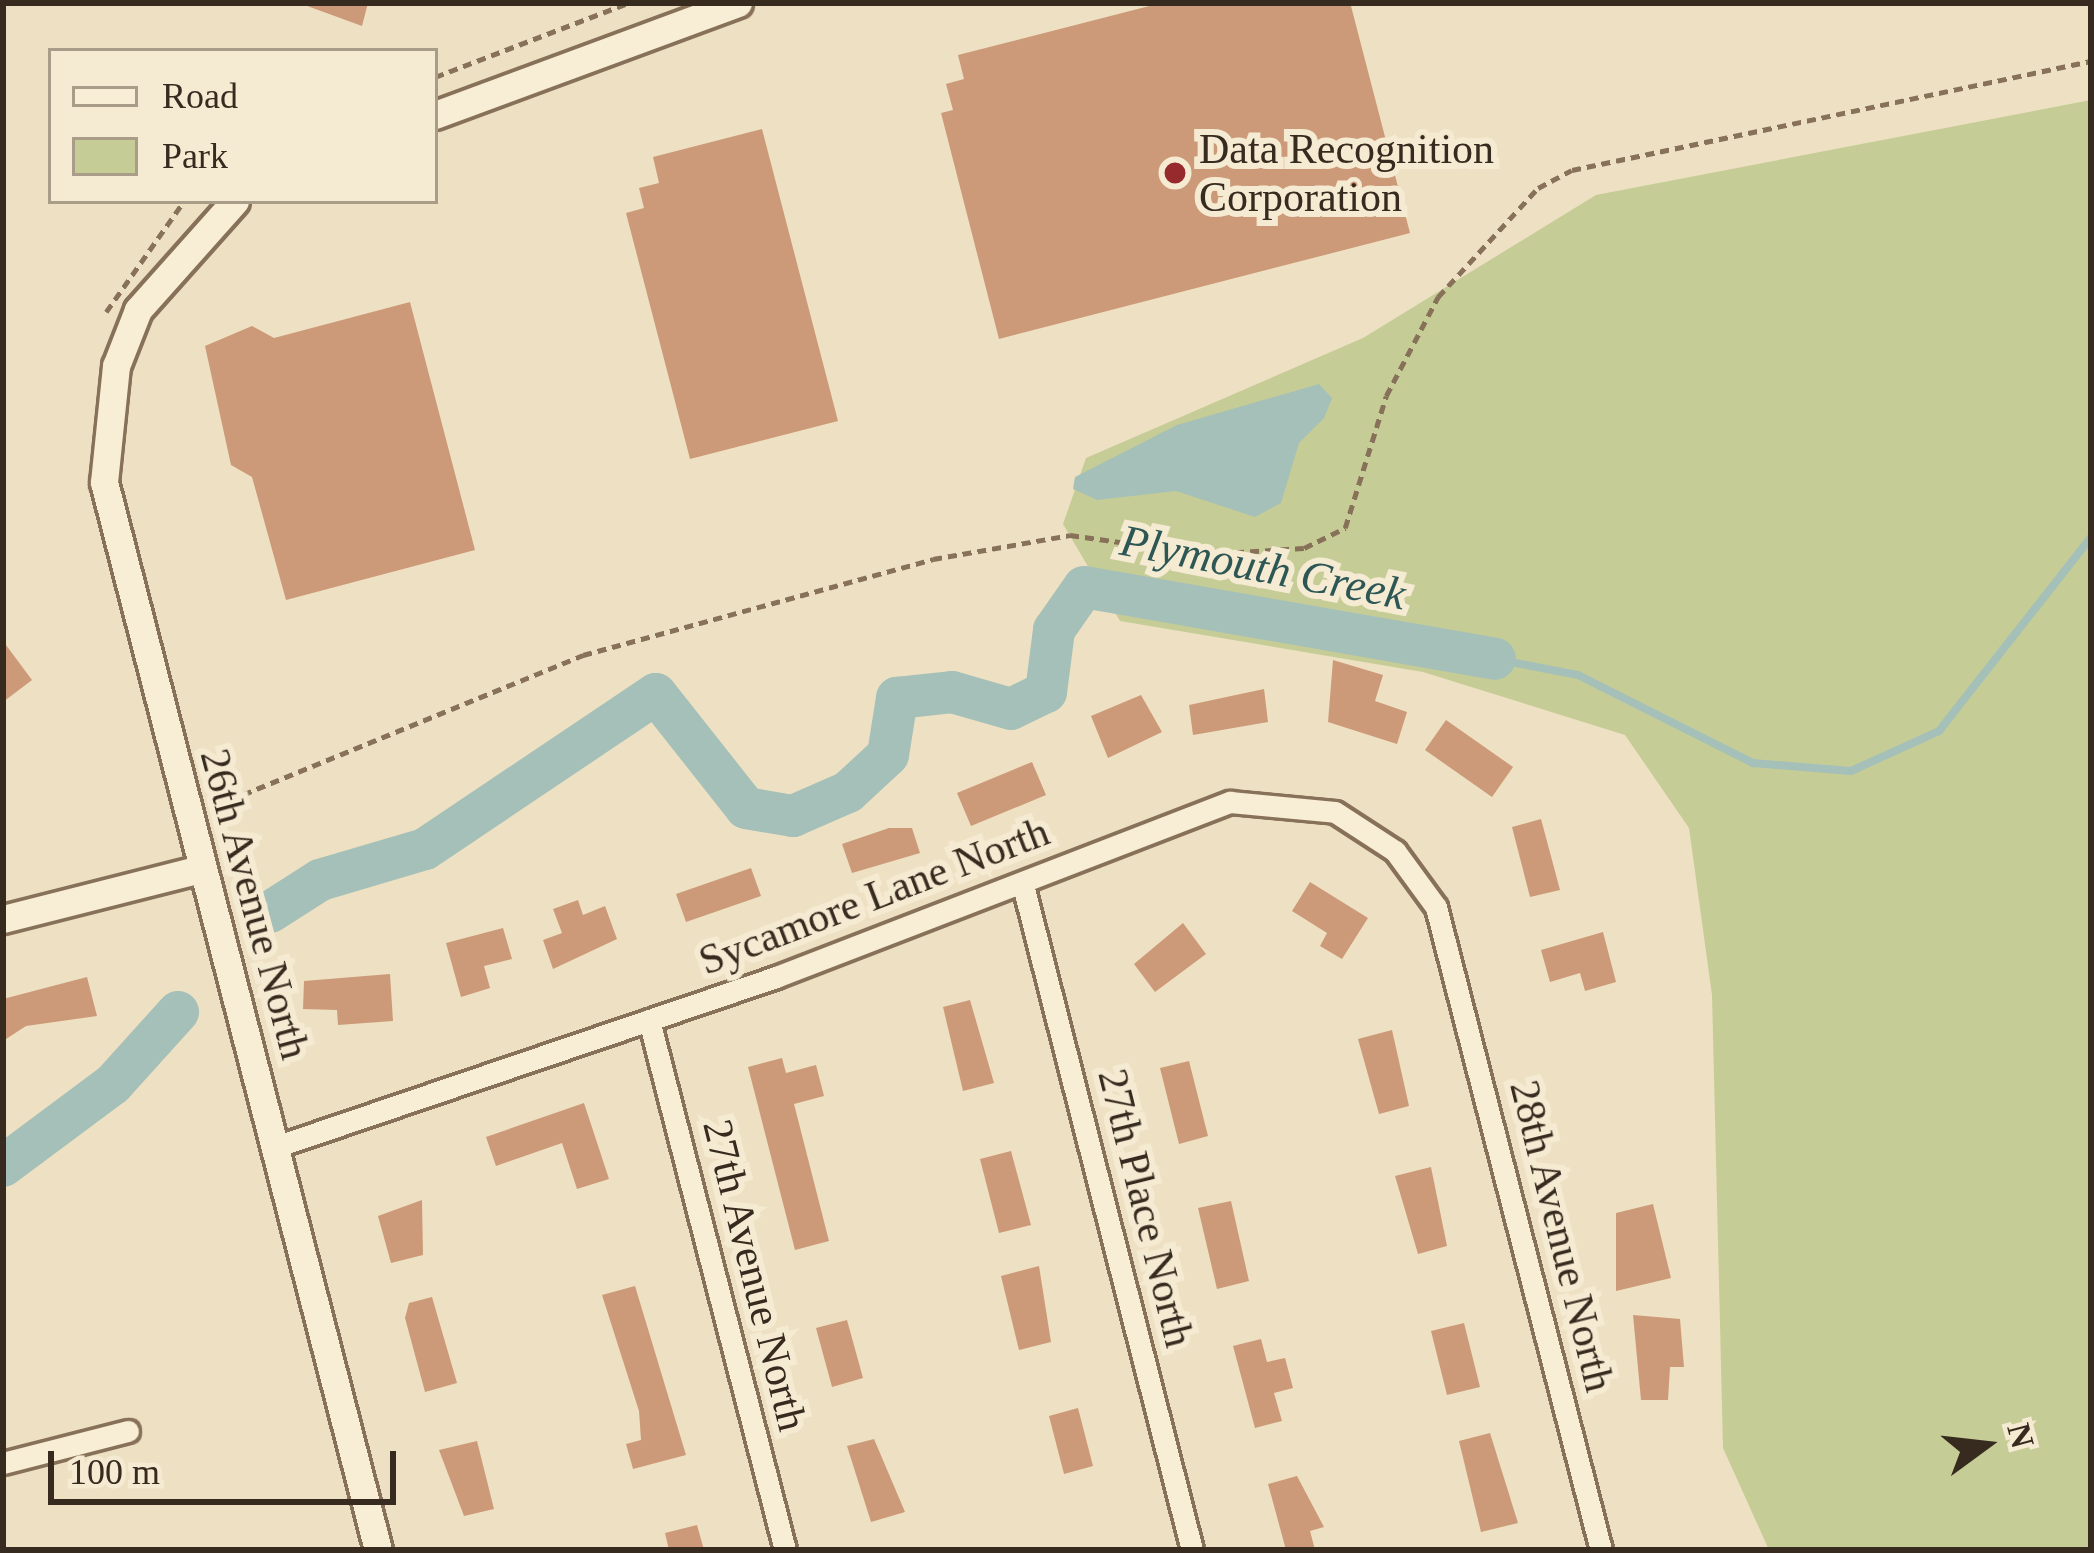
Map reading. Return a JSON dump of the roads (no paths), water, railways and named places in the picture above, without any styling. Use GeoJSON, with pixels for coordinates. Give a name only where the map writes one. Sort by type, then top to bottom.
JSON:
{"type":"FeatureCollection","features":[{"type":"Feature","properties":{"kind":"street"},"geometry":{"type":"LineString","coordinates":[[438,114],[738,3]]}},
{"type":"Feature","properties":{"kind":"street","name":"26th Avenue North"},"geometry":{"type":"LineString","coordinates":[[232,204],[156,283],[116,366],[104,482],[378,1550]]}},
{"type":"Feature","properties":{"kind":"street","name":"Sycamore Lane North"},"geometry":{"type":"LineString","coordinates":[[275,1147],[649,1020],[1023,885],[1230,802],[1301,802],[1394,850],[1448,940]]}},
{"type":"Feature","properties":{"kind":"street"},"geometry":{"type":"LineString","coordinates":[[3,919],[201,868]]}},
{"type":"Feature","properties":{"kind":"street","name":"27th Place North"},"geometry":{"type":"LineString","coordinates":[[1023,885],[1192,1550]]}},
{"type":"Feature","properties":{"kind":"street","name":"28th Avenue North"},"geometry":{"type":"LineString","coordinates":[[1448,940],[1601,1550]]}},
{"type":"Feature","properties":{"kind":"street","name":"27th Avenue North"},"geometry":{"type":"LineString","coordinates":[[649,1020],[785,1550]]}},
{"type":"Feature","properties":{"kind":"street"},"geometry":{"type":"LineString","coordinates":[[3,1463],[128,1431]]}},
{"type":"Feature","properties":{"kind":"water"},"geometry":{"type":"Polygon","coordinates":[[[1319,384],[1332,398],[1324,418],[1299,443],[1281,503],[1255,517],[1176,491],[1097,500],[1073,489],[1075,477],[1177,425],[1319,384]]]}},
{"type":"Feature","properties":{"kind":"waterway","name":"Plymouth Creek"},"geometry":{"type":"LineString","coordinates":[[1495,659],[1578,675],[1753,763],[1851,771],[1939,731],[2091,537]]}},
{"type":"Feature","properties":{"kind":"waterway","name":"Plymouth Creek"},"geometry":{"type":"LineString","coordinates":[[270,912],[320,880],[425,849],[656,694],[746,808],[793,816],[848,792],[888,755],[897,698],[952,692],[1011,709],[1046,692],[1054,630],[1084,587],[1495,659]]}},
{"type":"Feature","properties":{"kind":"waterway","name":"Plymouth Creek"},"geometry":{"type":"LineString","coordinates":[[3,1166],[113,1084],[178,1012]]}},
{"type":"Feature","properties":{"kind":"place","name":"Data Recognition Corporation"},"geometry":{"type":"Point","coordinates":[1175,173]}}]}
